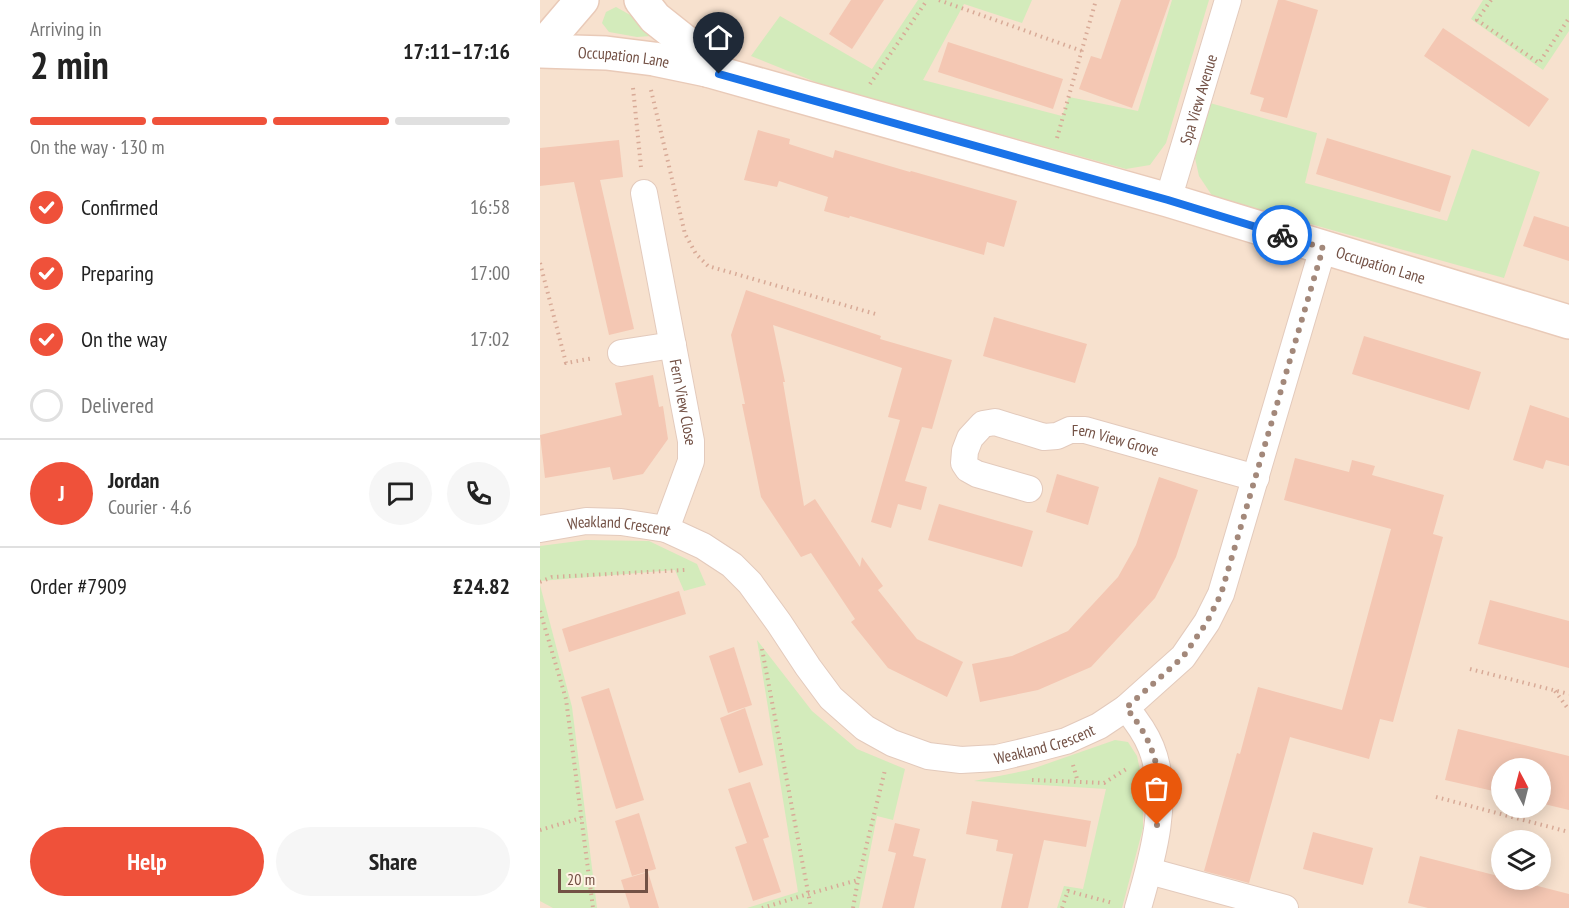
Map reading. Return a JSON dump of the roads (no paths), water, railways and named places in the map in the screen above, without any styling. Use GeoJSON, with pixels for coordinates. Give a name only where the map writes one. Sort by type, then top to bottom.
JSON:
{"type":"FeatureCollection","features":[{"type":"Feature","properties":{"kind":"street"},"geometry":{"type":"LineString","coordinates":[[540,50],[582,0]]}},
{"type":"Feature","properties":{"kind":"street","name":"Occupation Lane"},"geometry":{"type":"LineString","coordinates":[[641,0],[655,18],[688,45],[707,70]]}},
{"type":"Feature","properties":{"kind":"street","name":"Spa View Avenue"},"geometry":{"type":"LineString","coordinates":[[1168,200],[1228,0]]}},
{"type":"Feature","properties":{"kind":"street","name":"Occupation Lane"},"geometry":{"type":"LineString","coordinates":[[540,50],[606,53],[638,68],[707,70],[1168,200],[1569,322]]}},
{"type":"Feature","properties":{"kind":"street","name":"Fern View Close"},"geometry":{"type":"LineString","coordinates":[[644,193],[691,441],[691,461],[666,529]]}},
{"type":"Feature","properties":{"kind":"street","name":"Weakland Crescent"},"geometry":{"type":"LineString","coordinates":[[540,529],[586,521],[621,522],[666,529],[703,546],[732,565],[750,583],[831,698],[865,728],[892,743],[928,756],[961,760],[997,758],[1066,741],[1100,726],[1126,708],[1183,657],[1207,622],[1221,594],[1323,248]]}},
{"type":"Feature","properties":{"kind":"street","name":"Fern View Close"},"geometry":{"type":"LineString","coordinates":[[621,353],[673,345]]}},
{"type":"Feature","properties":{"kind":"street","name":"Fern View Grove"},"geometry":{"type":"LineString","coordinates":[[1029,489],[977,474],[968,469],[964,463],[965,451],[970,438],[983,424],[995,422],[1044,437],[1057,436],[1070,429],[1084,430],[1256,478]]}},
{"type":"Feature","properties":{"kind":"street"},"geometry":{"type":"LineString","coordinates":[[1126,708],[1139,723],[1152,748],[1158,773],[1160,806],[1149,871],[1129,907]]}},
{"type":"Feature","properties":{"kind":"street"},"geometry":{"type":"LineString","coordinates":[[1149,871],[1285,908]]}}]}
